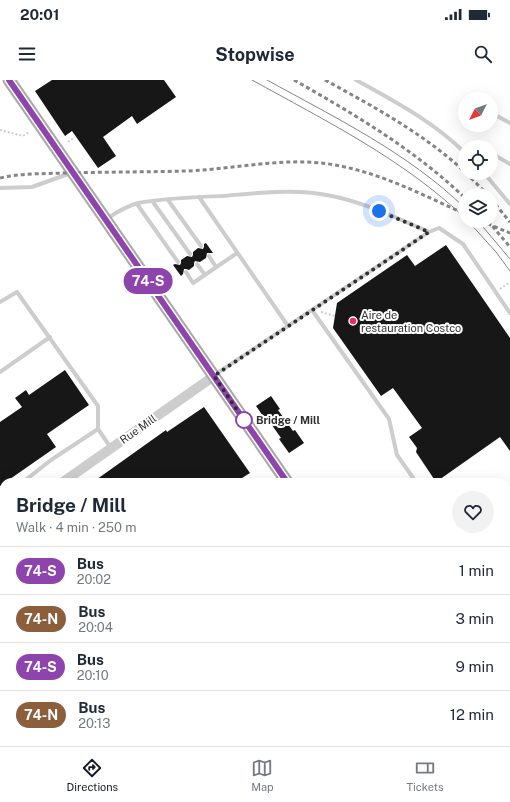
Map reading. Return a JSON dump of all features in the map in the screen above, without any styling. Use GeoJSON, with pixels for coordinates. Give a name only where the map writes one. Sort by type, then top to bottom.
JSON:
{"type":"FeatureCollection","features":[{"type":"Feature","properties":{"kind":"main road"},"geometry":{"type":"LineString","coordinates":[[9,80],[284,478]]}},
{"type":"Feature","properties":{"kind":"street","name":"Rue Mill"},"geometry":{"type":"LineString","coordinates":[[69,478],[214,376]]}},
{"type":"Feature","properties":{"kind":"lane"},"geometry":{"type":"LineString","coordinates":[[356,80],[428,123],[458,146]]}},
{"type":"Feature","properties":{"kind":"lane"},"geometry":{"type":"LineString","coordinates":[[498,117],[510,123]]}},
{"type":"Feature","properties":{"kind":"lane"},"geometry":{"type":"LineString","coordinates":[[498,157],[510,164]]}},
{"type":"Feature","properties":{"kind":"lane"},"geometry":{"type":"LineString","coordinates":[[0,188],[32,187],[73,172]]}},
{"type":"Feature","properties":{"kind":"lane"},"geometry":{"type":"LineString","coordinates":[[490,180],[510,204]]}},
{"type":"Feature","properties":{"kind":"lane"},"geometry":{"type":"LineString","coordinates":[[106,220],[120,211],[137,204],[199,197],[295,192],[330,195],[370,207],[429,232]]}},
{"type":"Feature","properties":{"kind":"lane"},"geometry":{"type":"LineString","coordinates":[[199,197],[288,326]]}},
{"type":"Feature","properties":{"kind":"lane"},"geometry":{"type":"LineString","coordinates":[[168,200],[201,246]]}},
{"type":"Feature","properties":{"kind":"lane"},"geometry":{"type":"LineString","coordinates":[[153,202],[190,254]]}},
{"type":"Feature","properties":{"kind":"lane"},"geometry":{"type":"LineString","coordinates":[[137,204],[178,262]]}},
{"type":"Feature","properties":{"kind":"lane"},"geometry":{"type":"LineString","coordinates":[[214,376],[429,232],[439,228],[463,244],[510,313]]}},
{"type":"Feature","properties":{"kind":"lane"},"geometry":{"type":"LineString","coordinates":[[186,272],[193,283],[237,253]]}},
{"type":"Feature","properties":{"kind":"lane"},"geometry":{"type":"LineString","coordinates":[[208,256],[216,267]]}},
{"type":"Feature","properties":{"kind":"lane"},"geometry":{"type":"LineString","coordinates":[[197,264],[204,275]]}},
{"type":"Feature","properties":{"kind":"lane"},"geometry":{"type":"LineString","coordinates":[[0,302],[17,292],[98,406],[98,429],[111,448]]}},
{"type":"Feature","properties":{"kind":"lane"},"geometry":{"type":"LineString","coordinates":[[312,310],[389,419],[397,455],[413,478]]}},
{"type":"Feature","properties":{"kind":"lane"},"geometry":{"type":"LineString","coordinates":[[0,372],[50,337]]}},
{"type":"Feature","properties":{"kind":"lane"},"geometry":{"type":"LineString","coordinates":[[28,478],[51,460],[98,429]]}},
{"type":"Feature","properties":{"kind":"path"},"geometry":{"type":"LineString","coordinates":[[0,130],[22,136],[28,132]]}},
{"type":"Feature","properties":{"kind":"path"},"geometry":{"type":"LineString","coordinates":[[68,142],[75,137]]}},
{"type":"Feature","properties":{"kind":"path"},"geometry":{"type":"LineString","coordinates":[[328,314],[335,316]]}},
{"type":"Feature","properties":{"kind":"building"},"geometry":{"type":"Polygon","coordinates":[[[52,80],[164,80],[176,97],[137,124],[132,116],[103,137],[116,156],[98,168],[72,131],[65,136],[35,91],[52,80]]]}},
{"type":"Feature","properties":{"kind":"building"},"geometry":{"type":"Polygon","coordinates":[[[206,243],[213,253],[207,253],[206,258],[200,262],[195,261],[194,266],[189,270],[184,269],[181,276],[173,265],[180,265],[181,260],[187,256],[192,257],[193,252],[198,248],[203,249],[204,244],[206,243]]]}},
{"type":"Feature","properties":{"kind":"building"},"geometry":{"type":"Polygon","coordinates":[[[446,245],[510,338],[510,451],[500,437],[442,478],[433,478],[416,452],[417,448],[409,437],[422,428],[393,388],[381,396],[333,328],[337,303],[407,255],[415,266],[446,245]]]}},
{"type":"Feature","properties":{"kind":"building"},"geometry":{"type":"Polygon","coordinates":[[[65,370],[89,405],[47,434],[56,447],[11,478],[0,478],[0,422],[22,407],[15,398],[26,390],[29,395],[65,370]]]}},
{"type":"Feature","properties":{"kind":"building"},"geometry":{"type":"Polygon","coordinates":[[[271,396],[280,409],[278,410],[293,431],[295,430],[304,443],[289,453],[279,439],[281,438],[267,418],[265,419],[256,406],[271,396]]]}},
{"type":"Feature","properties":{"kind":"building"},"geometry":{"type":"Polygon","coordinates":[[[204,407],[250,473],[242,478],[99,478],[166,430],[167,432],[204,407]]]}},
{"type":"Feature","properties":{"kind":"tram line"},"geometry":{"type":"LineString","coordinates":[[252,80],[336,126],[390,159],[416,177],[458,212]]}},
{"type":"Feature","properties":{"kind":"tram line"},"geometry":{"type":"LineString","coordinates":[[267,80],[345,123],[395,153],[420,170],[458,202]]}},
{"type":"Feature","properties":{"kind":"tram line"},"geometry":{"type":"LineString","coordinates":[[474,228],[496,252],[510,271]]}},
{"type":"Feature","properties":{"kind":"tram line"},"geometry":{"type":"LineString","coordinates":[[484,228],[510,259]]}},
{"type":"Feature","properties":{"kind":"railway"},"geometry":{"type":"LineString","coordinates":[[294,80],[383,134],[426,164],[458,192]]}},
{"type":"Feature","properties":{"kind":"railway"},"geometry":{"type":"LineString","coordinates":[[325,80],[398,122],[432,145],[458,166]]}},
{"type":"Feature","properties":{"kind":"railway"},"geometry":{"type":"LineString","coordinates":[[0,178],[32,174],[206,170],[280,162],[317,163],[335,165],[369,173],[418,192],[458,211]]}},
{"type":"Feature","properties":{"kind":"railway"},"geometry":{"type":"LineString","coordinates":[[473,180],[481,188]]}},
{"type":"Feature","properties":{"kind":"railway"},"geometry":{"type":"LineString","coordinates":[[498,207],[510,222]]}},
{"type":"Feature","properties":{"kind":"railway"},"geometry":{"type":"LineString","coordinates":[[494,228],[510,247]]}},
{"type":"Feature","properties":{"kind":"railway"},"geometry":{"type":"LineString","coordinates":[[498,228],[510,233]]}},
{"type":"Feature","properties":{"kind":"bus line","name":"74-S"},"geometry":{"type":"LineString","coordinates":[[9,80],[284,478]]}},
{"type":"Feature","properties":{"kind":"place","name":"Aire de restauration Costco"},"geometry":{"type":"Point","coordinates":[353,321]}},
{"type":"Feature","properties":{"kind":"place","name":"Bridge / Mill"},"geometry":{"type":"Point","coordinates":[244,420]}},
{"type":"Feature","properties":{"kind":"route"},"geometry":{"type":"LineString","coordinates":[[244,420],[246,423],[214,376],[429,232],[379,211]]}}]}
